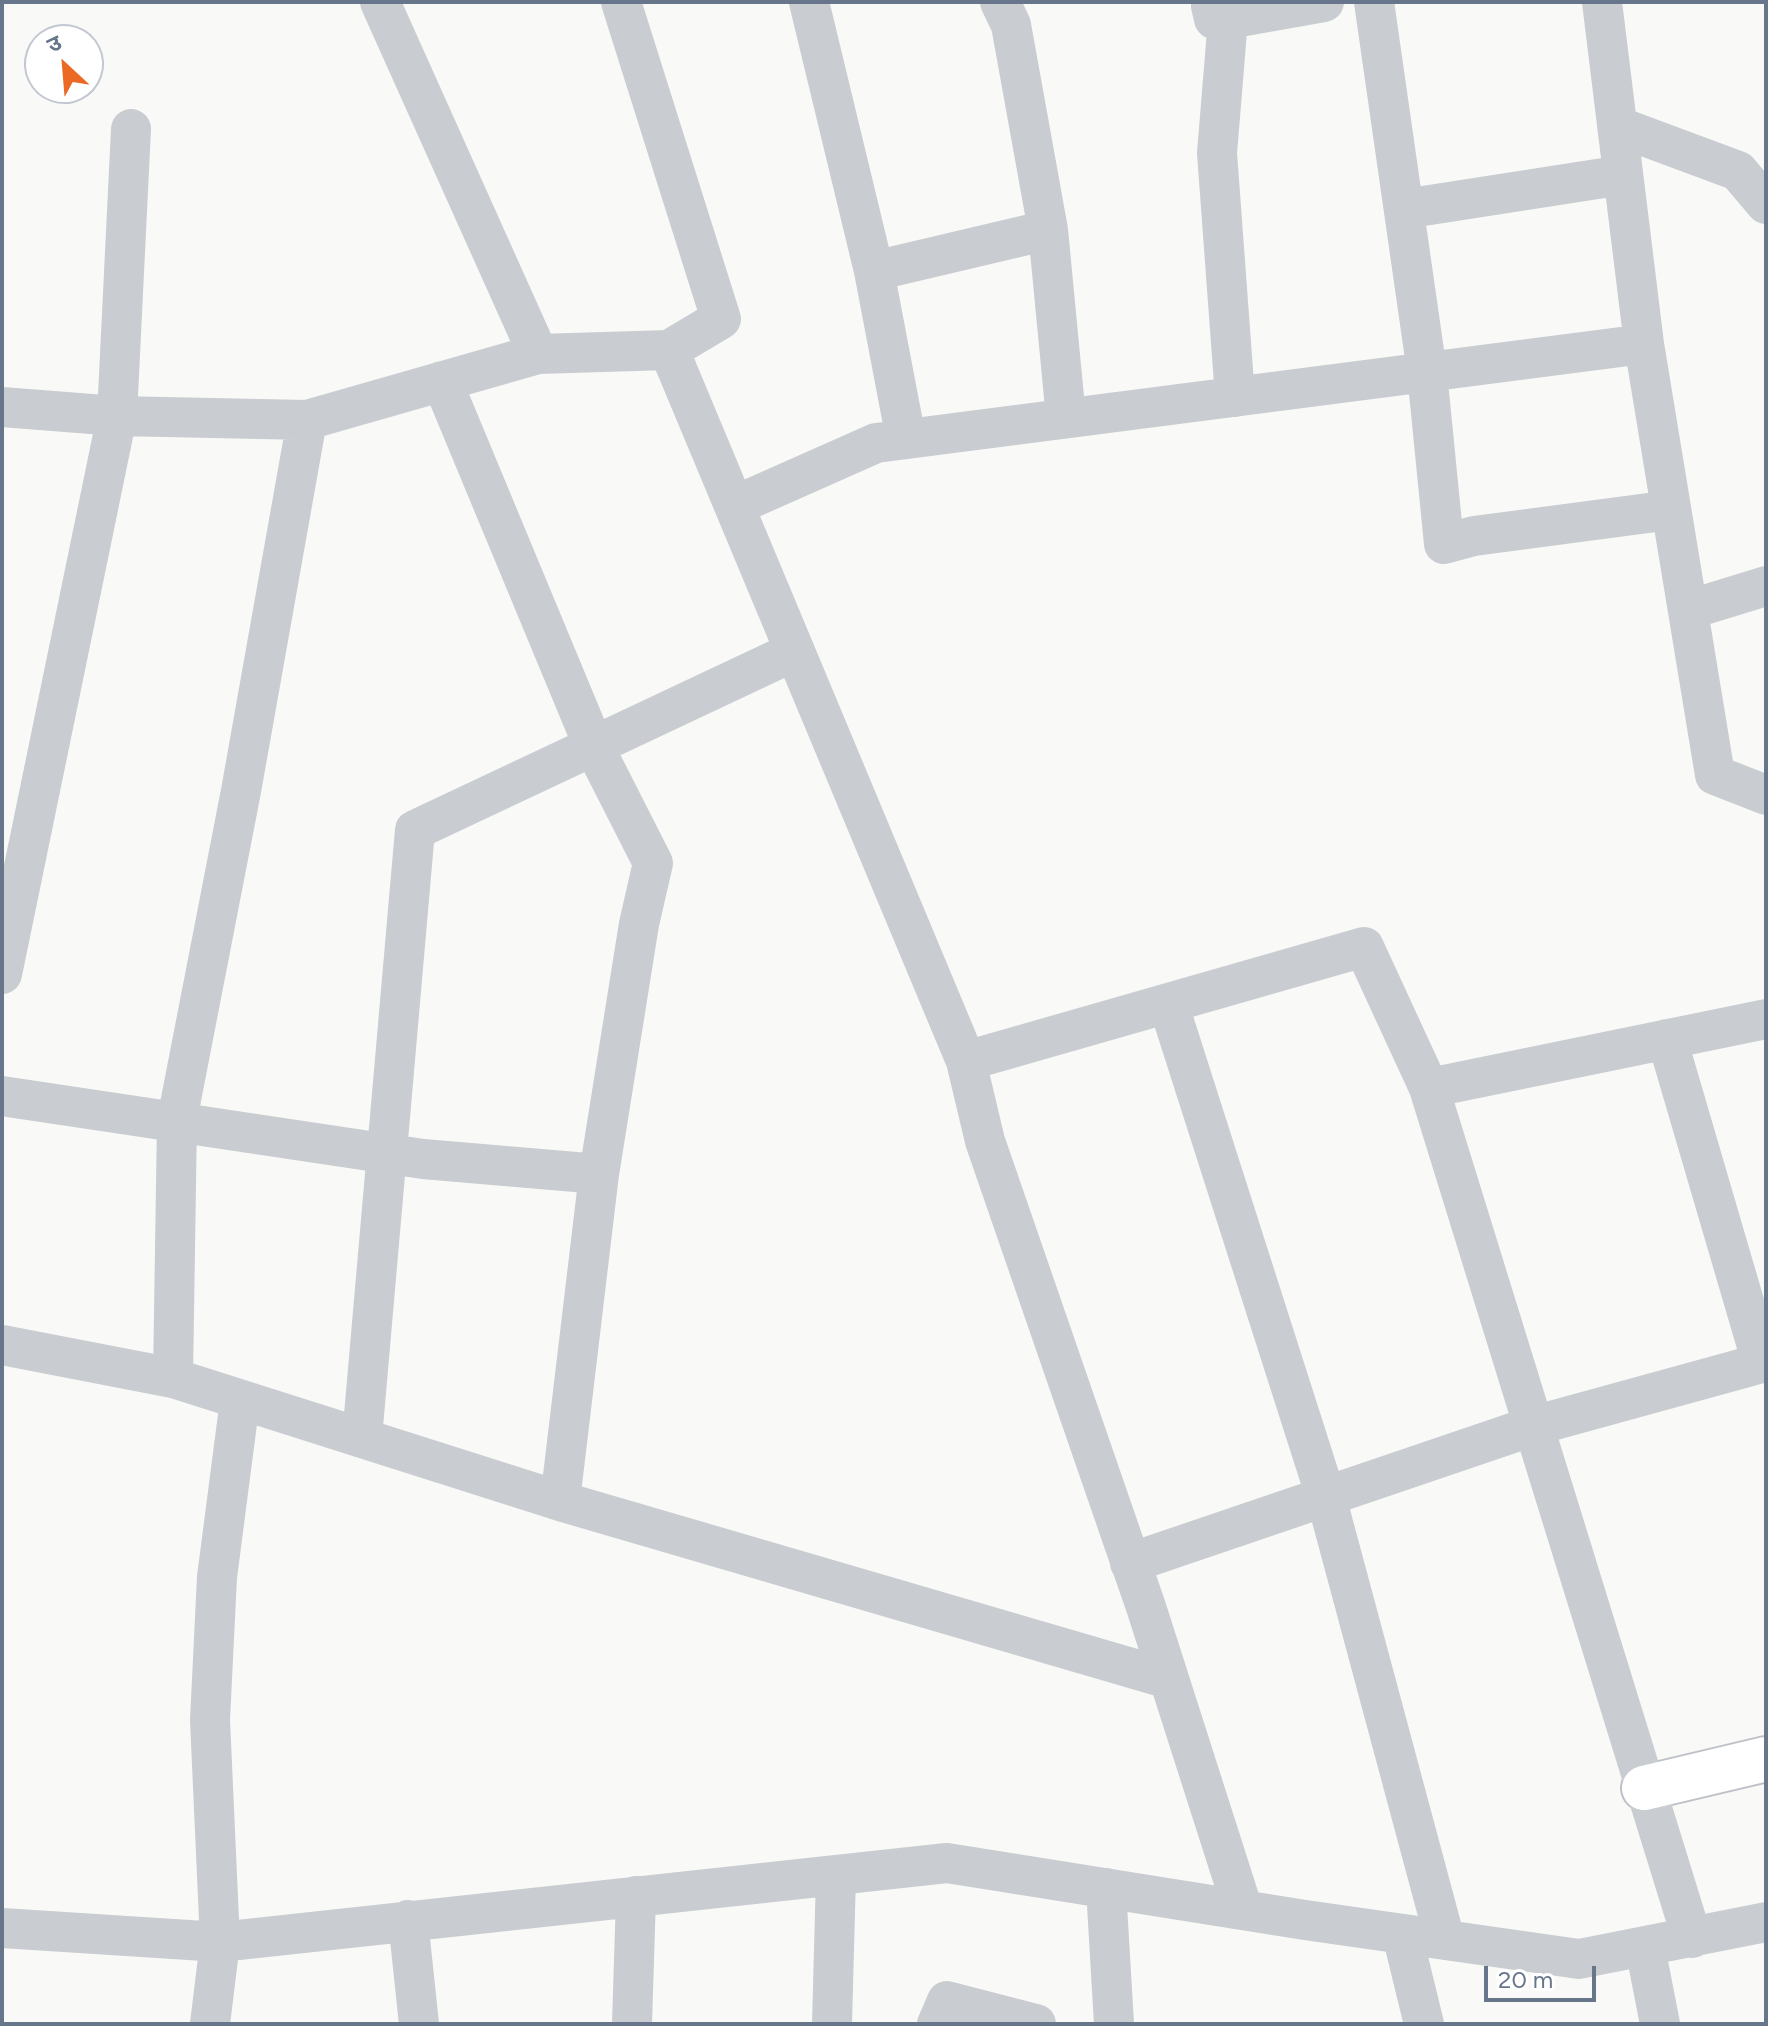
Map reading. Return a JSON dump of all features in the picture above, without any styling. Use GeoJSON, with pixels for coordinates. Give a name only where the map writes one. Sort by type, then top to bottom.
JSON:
{"type":"FeatureCollection","features":[{"type":"Feature","properties":{"kind":"street"},"geometry":{"type":"LineString","coordinates":[[380,2],[538,354]]}},
{"type":"Feature","properties":{"kind":"street"},"geometry":{"type":"LineString","coordinates":[[2,407],[117,416],[307,420],[538,354],[669,350],[721,319],[621,2]]}},
{"type":"Feature","properties":{"kind":"street"},"geometry":{"type":"LineString","coordinates":[[809,2],[874,271],[906,439]]}},
{"type":"Feature","properties":{"kind":"street"},"geometry":{"type":"LineString","coordinates":[[1000,2],[1011,25],[1048,230],[1066,418]]}},
{"type":"Feature","properties":{"kind":"street"},"geometry":{"type":"LineString","coordinates":[[1235,397],[1217,153],[1219,10],[1324,2]]}},
{"type":"Feature","properties":{"kind":"street"},"geometry":{"type":"LineString","coordinates":[[1374,2],[1427,372],[1444,544],[1474,536],[1671,510]]}},
{"type":"Feature","properties":{"kind":"street"},"geometry":{"type":"LineString","coordinates":[[1602,2],[1644,344],[1715,775],[1766,795]]}},
{"type":"Feature","properties":{"kind":"street"},"geometry":{"type":"LineString","coordinates":[[1617,126],[1738,171],[1766,204]]}},
{"type":"Feature","properties":{"kind":"street"},"geometry":{"type":"LineString","coordinates":[[2,974],[117,416],[131,129]]}},
{"type":"Feature","properties":{"kind":"street"},"geometry":{"type":"LineString","coordinates":[[1404,209],[1623,175]]}},
{"type":"Feature","properties":{"kind":"street"},"geometry":{"type":"LineString","coordinates":[[874,271],[1048,230]]}},
{"type":"Feature","properties":{"kind":"street"},"geometry":{"type":"LineString","coordinates":[[734,506],[876,443],[1644,344]]}},
{"type":"Feature","properties":{"kind":"street"},"geometry":{"type":"LineString","coordinates":[[669,350],[966,1061],[985,1141],[1169,1679],[1243,1910]]}},
{"type":"Feature","properties":{"kind":"street"},"geometry":{"type":"LineString","coordinates":[[442,381],[594,747],[653,863],[639,924],[599,1174],[560,1501]]}},
{"type":"Feature","properties":{"kind":"street"},"geometry":{"type":"LineString","coordinates":[[173,1378],[177,1120],[241,791],[307,420]]}},
{"type":"Feature","properties":{"kind":"street"},"geometry":{"type":"LineString","coordinates":[[1688,610],[1766,586]]}},
{"type":"Feature","properties":{"kind":"street"},"geometry":{"type":"LineString","coordinates":[[362,1438],[415,830],[795,651]]}},
{"type":"Feature","properties":{"kind":"street"},"geometry":{"type":"LineString","coordinates":[[966,1061],[1364,947],[1429,1088],[1692,1938]]}},
{"type":"Feature","properties":{"kind":"street"},"geometry":{"type":"LineString","coordinates":[[1168,1003],[1326,1497],[1445,1940]]}},
{"type":"Feature","properties":{"kind":"street"},"geometry":{"type":"LineString","coordinates":[[1429,1088],[1766,1019]]}},
{"type":"Feature","properties":{"kind":"street"},"geometry":{"type":"LineString","coordinates":[[1130,1563],[1533,1426],[1764,1370],[1752,1267],[1667,1039]]}},
{"type":"Feature","properties":{"kind":"street"},"geometry":{"type":"LineString","coordinates":[[2,1096],[387,1153],[599,1174]]}},
{"type":"Feature","properties":{"kind":"street"},"geometry":{"type":"LineString","coordinates":[[2,1345],[173,1378],[560,1501],[1169,1679]]}},
{"type":"Feature","properties":{"kind":"street"},"geometry":{"type":"LineString","coordinates":[[210,2024],[220,1942],[210,1720],[217,1577],[240,1400]]}},
{"type":"Feature","properties":{"kind":"street"},"geometry":{"type":"LineString","coordinates":[[1644,1788],[1766,1759]]}},
{"type":"Feature","properties":{"kind":"street"},"geometry":{"type":"LineString","coordinates":[[2,1928],[220,1942],[947,1863],[1579,1959],[1766,1922]]}},
{"type":"Feature","properties":{"kind":"street"},"geometry":{"type":"LineString","coordinates":[[832,2024],[836,1875]]}},
{"type":"Feature","properties":{"kind":"street"},"geometry":{"type":"LineString","coordinates":[[1106,1888],[1114,2024]]}},
{"type":"Feature","properties":{"kind":"street"},"geometry":{"type":"LineString","coordinates":[[632,2024],[636,1896]]}},
{"type":"Feature","properties":{"kind":"street"},"geometry":{"type":"LineString","coordinates":[[408,1920],[419,2024]]}},
{"type":"Feature","properties":{"kind":"street"},"geometry":{"type":"LineString","coordinates":[[1402,1934],[1424,2024]]}},
{"type":"Feature","properties":{"kind":"street"},"geometry":{"type":"LineString","coordinates":[[1645,1947],[1660,2024]]}},
{"type":"Feature","properties":{"kind":"street"},"geometry":{"type":"LineString","coordinates":[[937,2024],[947,2001],[1036,2024]]}}]}
